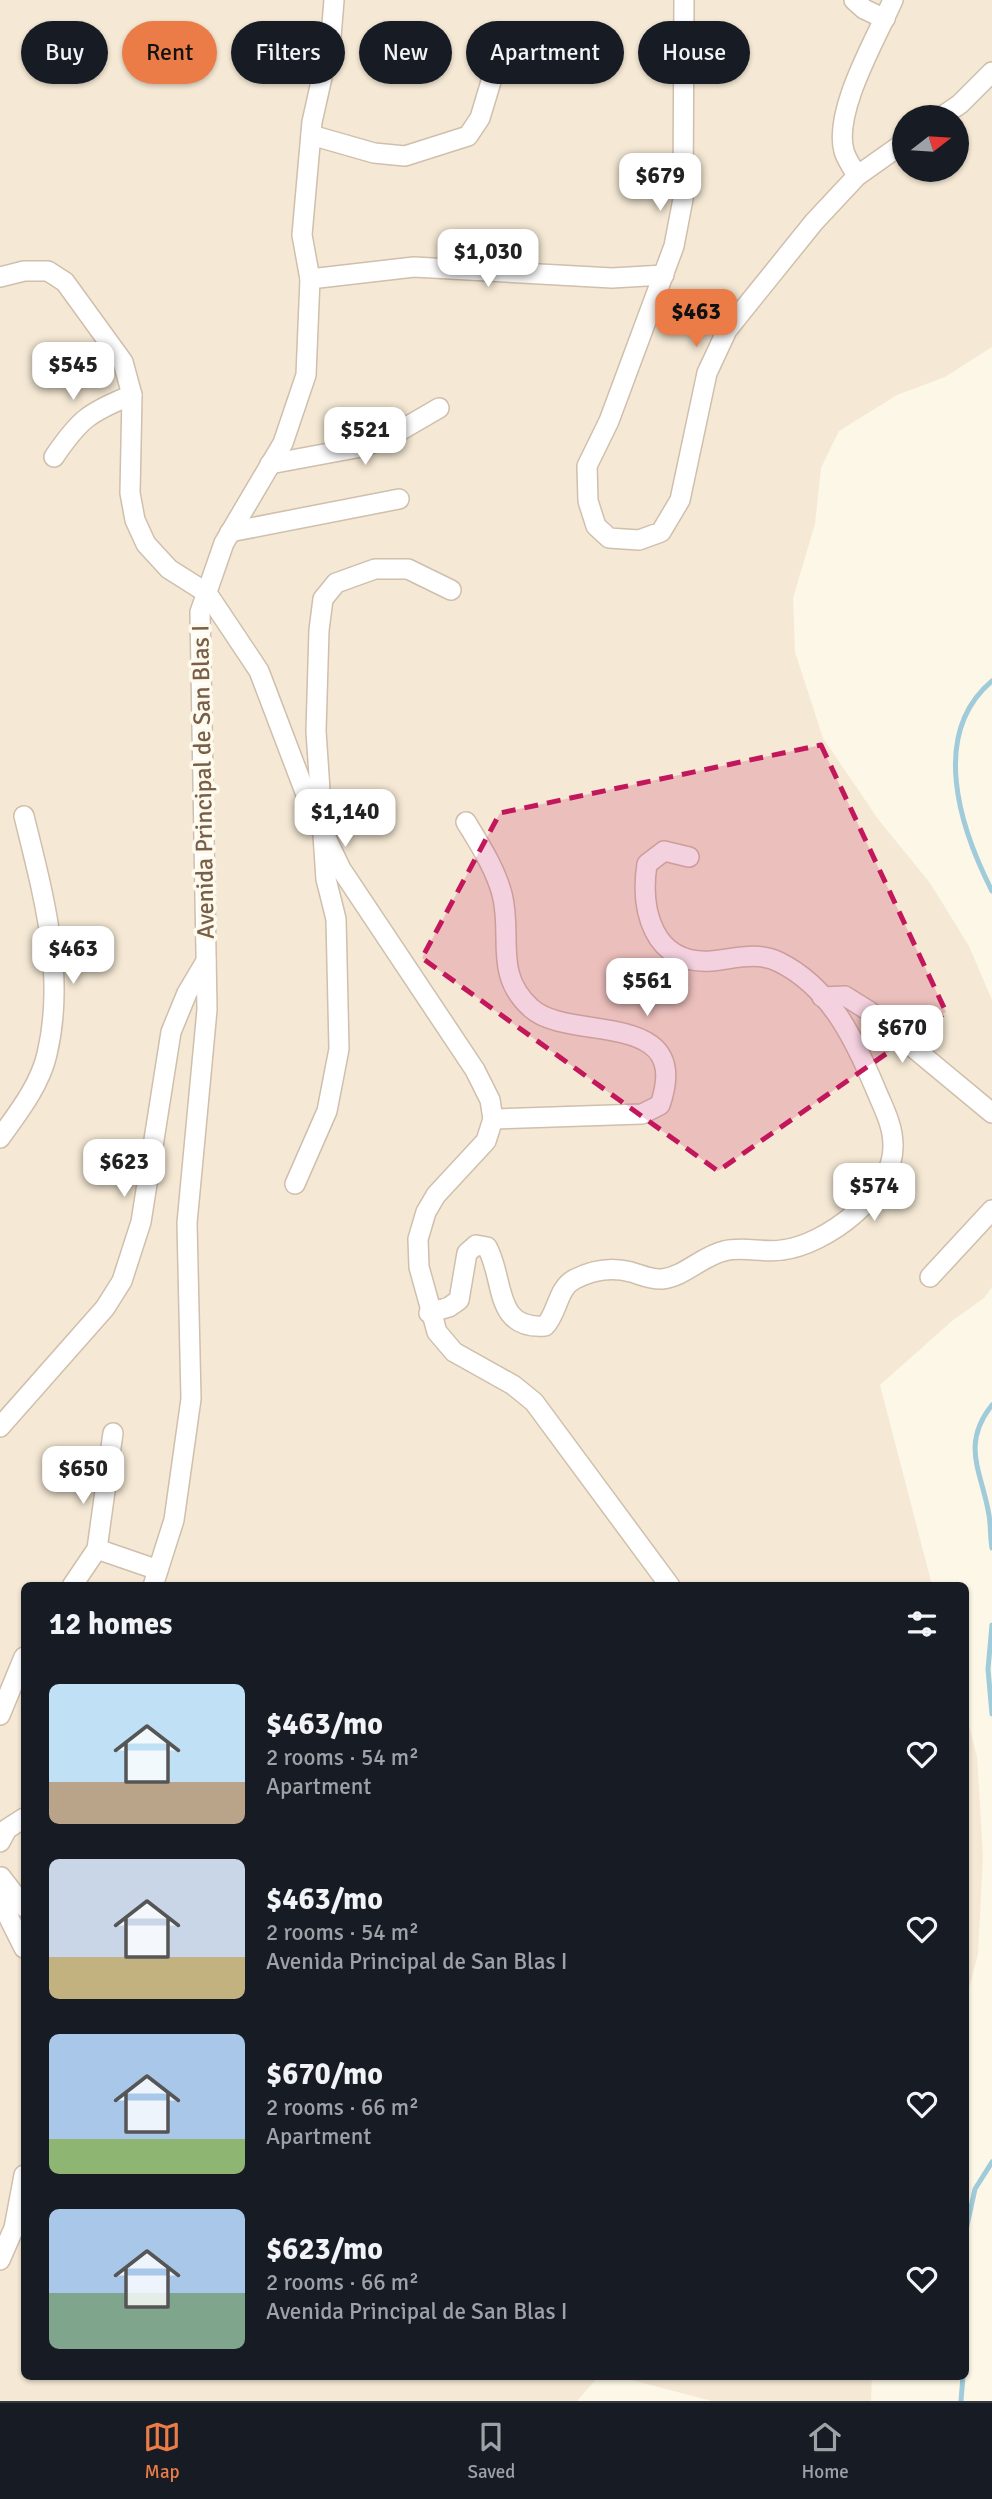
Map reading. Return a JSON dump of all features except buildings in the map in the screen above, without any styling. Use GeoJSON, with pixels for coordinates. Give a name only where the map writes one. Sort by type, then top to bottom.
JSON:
{"type":"FeatureCollection","features":[{"type":"Feature","properties":{"kind":"street","name":"Avenida Principal de San Blas I"},"geometry":{"type":"LineString","coordinates":[[155,1578],[174,1520],[191,1399],[187,1223],[208,1010],[200,612],[230,532],[283,443],[306,375],[310,279],[302,235],[311,135],[331,37],[334,0]]}},
{"type":"Feature","properties":{"kind":"street"},"geometry":{"type":"LineString","coordinates":[[684,0],[683,199],[674,246],[609,421],[587,466],[588,501],[596,526],[609,538],[639,540],[661,532],[680,500],[707,373],[727,330],[814,222],[856,176],[892,151]]}},
{"type":"Feature","properties":{"kind":"street"},"geometry":{"type":"LineString","coordinates":[[854,0],[885,19]]}},
{"type":"Feature","properties":{"kind":"street"},"geometry":{"type":"LineString","coordinates":[[856,176],[844,151],[843,127],[855,86],[894,0]]}},
{"type":"Feature","properties":{"kind":"street"},"geometry":{"type":"LineString","coordinates":[[958,105],[992,72]]}},
{"type":"Feature","properties":{"kind":"street"},"geometry":{"type":"LineString","coordinates":[[311,135],[374,153],[405,156],[468,135],[480,118],[490,84]]}},
{"type":"Feature","properties":{"kind":"street"},"geometry":{"type":"LineString","coordinates":[[310,279],[414,267],[612,278],[664,275]]}},
{"type":"Feature","properties":{"kind":"street"},"geometry":{"type":"LineString","coordinates":[[0,277],[24,271],[48,271],[65,282],[123,362],[132,395],[130,493],[135,520],[146,544],[169,569],[206,593],[259,671],[308,800],[341,869],[475,1070],[490,1100],[493,1119],[486,1140],[436,1195],[426,1212],[418,1239],[429,1313],[437,1332],[454,1352],[513,1385],[534,1402],[667,1582]]}},
{"type":"Feature","properties":{"kind":"street"},"geometry":{"type":"LineString","coordinates":[[54,457],[77,424],[102,407],[132,395]]}},
{"type":"Feature","properties":{"kind":"street"},"geometry":{"type":"LineString","coordinates":[[270,464],[384,440],[439,408]]}},
{"type":"Feature","properties":{"kind":"street"},"geometry":{"type":"LineString","coordinates":[[230,532],[399,499]]}},
{"type":"Feature","properties":{"kind":"street"},"geometry":{"type":"LineString","coordinates":[[295,1184],[327,1111],[339,1049],[336,919],[326,879],[316,731],[319,630],[323,600],[336,583],[375,569],[408,569],[451,590]]}},
{"type":"Feature","properties":{"kind":"street"},"geometry":{"type":"LineString","coordinates":[[0,1138],[26,1103],[47,1056],[53,1007],[54,961],[47,908],[24,816]]}},
{"type":"Feature","properties":{"kind":"street"},"geometry":{"type":"LineString","coordinates":[[466,822],[497,875],[503,898],[506,970],[520,996],[533,1011],[552,1019],[637,1035],[653,1046],[663,1065],[666,1088],[660,1105],[642,1114],[493,1119]]}},
{"type":"Feature","properties":{"kind":"street"},"geometry":{"type":"LineString","coordinates":[[429,1313],[449,1307],[459,1300],[467,1253],[476,1245],[488,1247],[496,1262],[499,1292],[513,1316],[530,1328],[545,1326],[553,1319],[563,1290],[571,1280],[613,1268],[658,1280],[669,1278],[712,1254],[728,1250],[781,1251],[799,1247],[816,1240],[858,1210],[881,1186],[889,1170],[894,1146],[890,1123],[846,1023],[807,981],[779,962],[763,956],[708,961],[687,959],[665,947],[651,928],[644,888],[646,864],[664,851],[689,857]]}},
{"type":"Feature","properties":{"kind":"street"},"geometry":{"type":"LineString","coordinates":[[0,1427],[106,1308],[121,1281],[141,1222],[170,1032],[187,993],[206,960]]}},
{"type":"Feature","properties":{"kind":"street"},"geometry":{"type":"LineString","coordinates":[[822,997],[845,996],[869,1011],[992,1113]]}},
{"type":"Feature","properties":{"kind":"street"},"geometry":{"type":"LineString","coordinates":[[930,1277],[992,1210]]}},
{"type":"Feature","properties":{"kind":"street"},"geometry":{"type":"LineString","coordinates":[[75,1582],[97,1549],[113,1433]]}},
{"type":"Feature","properties":{"kind":"street"},"geometry":{"type":"LineString","coordinates":[[97,1549],[155,1578]]}},
{"type":"Feature","properties":{"kind":"street"},"geometry":{"type":"LineString","coordinates":[[0,1715],[21,1664]]}},
{"type":"Feature","properties":{"kind":"street"},"geometry":{"type":"LineString","coordinates":[[0,1842],[7,1829],[21,1820]]}},
{"type":"Feature","properties":{"kind":"street"},"geometry":{"type":"LineString","coordinates":[[0,1876],[21,1903]]}},
{"type":"Feature","properties":{"kind":"street"},"geometry":{"type":"LineString","coordinates":[[0,1887],[5,1910],[21,1942]]}},
{"type":"Feature","properties":{"kind":"street"},"geometry":{"type":"LineString","coordinates":[[0,2260],[14,2228],[21,2191]]}},
{"type":"Feature","properties":{"kind":"highlighted area"},"geometry":{"type":"Polygon","coordinates":[[[821,745],[946,1012],[718,1171],[422,958],[500,813],[821,745]]]}},
{"type":"Feature","properties":{"kind":"shaded area"},"geometry":{"type":"Polygon","coordinates":[[[0,0],[992,0],[992,347],[945,377],[897,395],[839,431],[821,468],[815,524],[793,598],[795,652],[823,738],[878,819],[930,883],[969,946],[992,1000],[992,1287],[984,1298],[952,1321],[880,1385],[931,1582],[21,1582],[21,2380],[595,2380],[577,2401],[0,2401],[0,0]]]}},
{"type":"Feature","properties":{"kind":"shaded area"},"geometry":{"type":"Polygon","coordinates":[[[969,1726],[977,1757],[983,1856],[978,1954],[969,1988],[969,1726]]]}},
{"type":"Feature","properties":{"kind":"shaded area"},"geometry":{"type":"Polygon","coordinates":[[[632,2380],[872,2380],[871,2401],[712,2401],[632,2380]]]}},
{"type":"Feature","properties":{"kind":"waterway"},"geometry":{"type":"LineString","coordinates":[[992,681],[973,703],[961,727],[956,754],[956,782],[961,811],[980,866],[992,891]]}},
{"type":"Feature","properties":{"kind":"waterway"},"geometry":{"type":"LineString","coordinates":[[992,1405],[982,1419],[975,1446],[978,1472],[989,1515],[992,1548]]}},
{"type":"Feature","properties":{"kind":"waterway"},"geometry":{"type":"LineString","coordinates":[[992,1625],[988,1669],[992,1714]]}},
{"type":"Feature","properties":{"kind":"waterway"},"geometry":{"type":"LineString","coordinates":[[969,2216],[975,2189],[992,2162]]}},
{"type":"Feature","properties":{"kind":"waterway"},"geometry":{"type":"LineString","coordinates":[[961,2401],[963,2380]]}}]}
